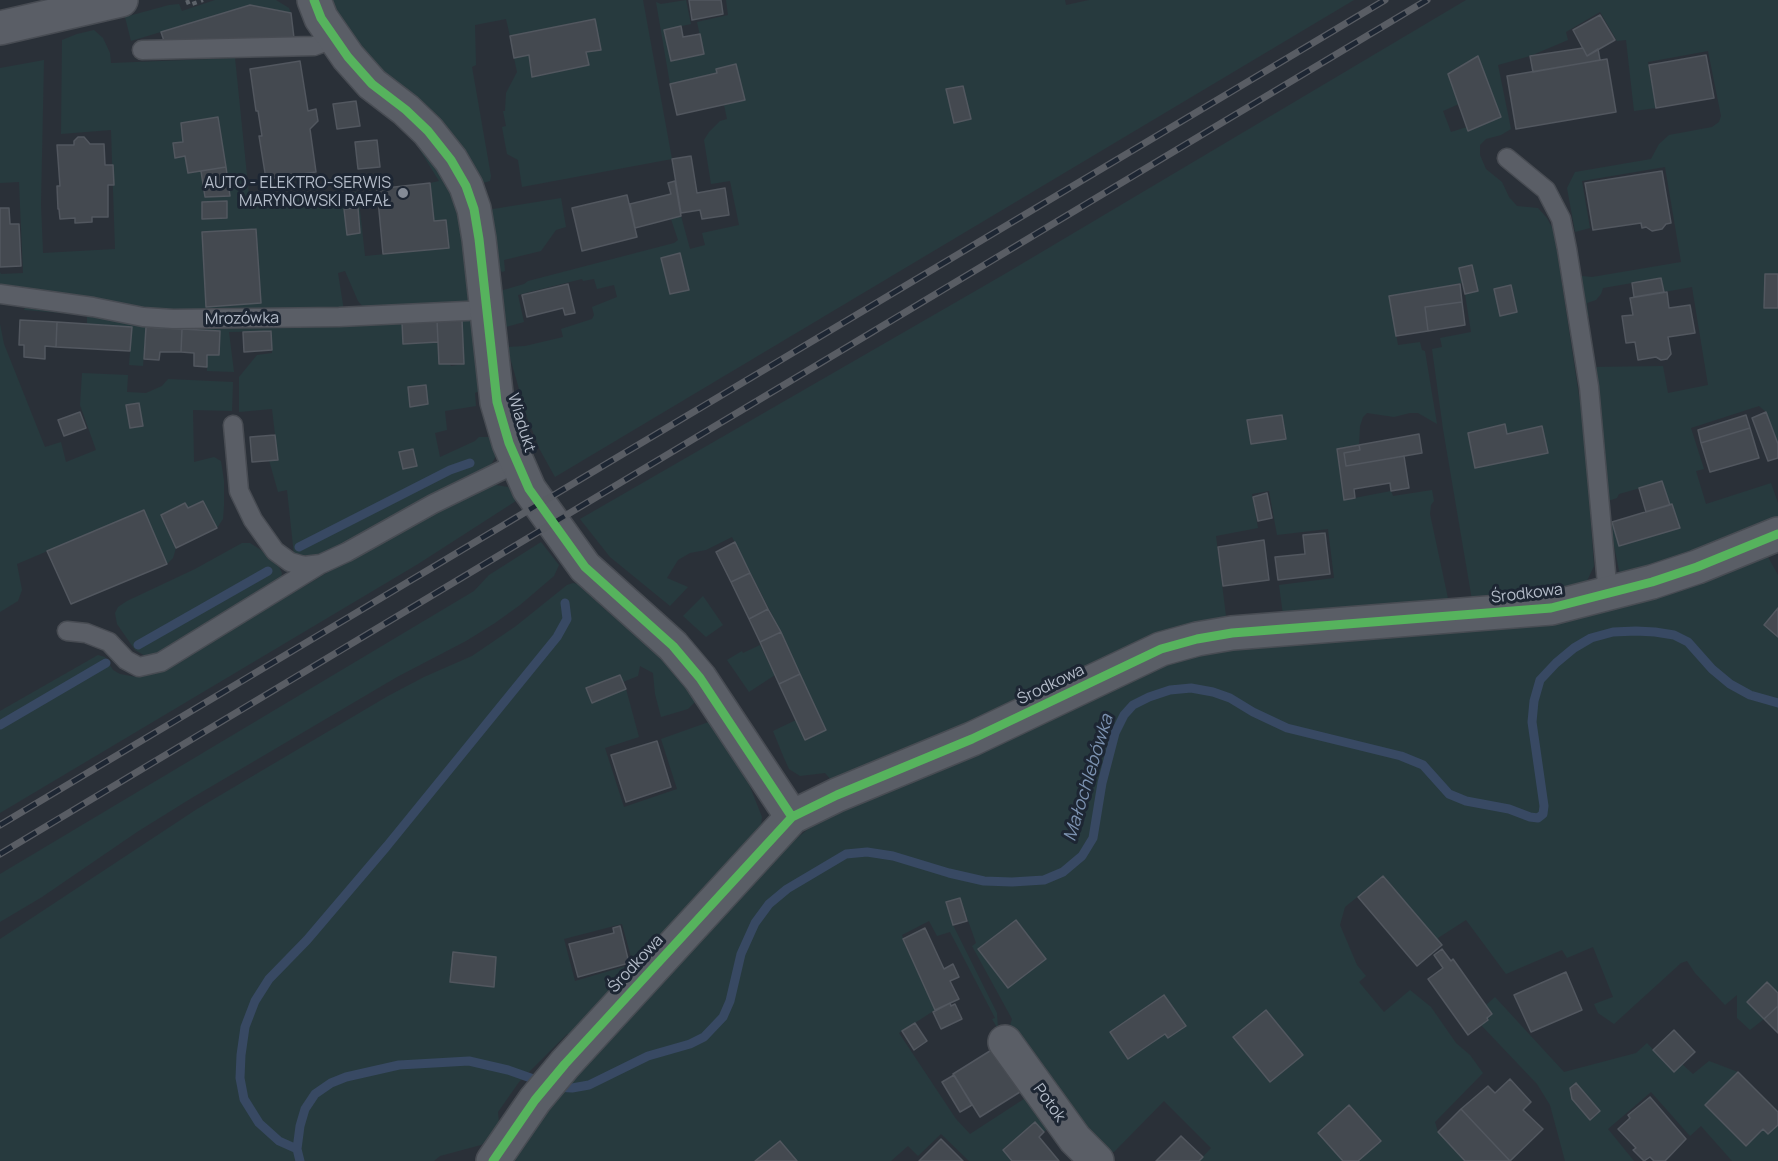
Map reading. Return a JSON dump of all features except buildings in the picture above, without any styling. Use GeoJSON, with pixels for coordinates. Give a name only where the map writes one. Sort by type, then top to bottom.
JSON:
{"type":"FeatureCollection","features":[{"type":"Feature","properties":{"kind":"street"},"geometry":{"type":"LineString","coordinates":[[0,28],[121,0]]}},
{"type":"Feature","properties":{"kind":"street","name":"Wiadukt"},"geometry":{"type":"LineString","coordinates":[[314,0],[321,18],[348,57],[372,84],[406,110],[428,131],[451,160],[466,186],[474,209],[497,402],[508,443],[530,489],[585,567],[673,646],[700,678],[792,817]]}},
{"type":"Feature","properties":{"kind":"street","name":"Środkowa"},"geometry":{"type":"LineString","coordinates":[[493,1161],[535,1100],[565,1064],[792,817],[837,795],[972,739],[1161,649],[1197,639],[1232,633],[1551,608],[1608,595],[1697,567],[1778,534]]}},
{"type":"Feature","properties":{"kind":"street","name":"Potok"},"geometry":{"type":"LineString","coordinates":[[1005,1042],[1075,1139],[1097,1161]]}},
{"type":"Feature","properties":{"kind":"lane"},"geometry":{"type":"LineString","coordinates":[[142,50],[314,46],[336,38]]}},
{"type":"Feature","properties":{"kind":"lane"},"geometry":{"type":"LineString","coordinates":[[1507,158],[1546,190],[1560,219],[1568,249],[1589,387],[1608,595]]}},
{"type":"Feature","properties":{"kind":"lane","name":"Mrozówka"},"geometry":{"type":"LineString","coordinates":[[0,294],[93,307],[142,317],[173,319],[339,317],[487,310]]}},
{"type":"Feature","properties":{"kind":"lane"},"geometry":{"type":"LineString","coordinates":[[233,425],[238,491],[253,520],[275,551],[290,562],[304,566],[321,564]]}},
{"type":"Feature","properties":{"kind":"lane"},"geometry":{"type":"LineString","coordinates":[[67,631],[86,633],[109,642],[126,660],[139,667],[161,662],[321,564],[348,552],[433,504],[517,463]]}},
{"type":"Feature","properties":{"kind":"path"},"geometry":{"type":"LineString","coordinates":[[188,0],[189,5],[203,0]]}},
{"type":"Feature","properties":{"kind":"green space"},"geometry":{"type":"Polygon","coordinates":[[[215,0],[276,0],[289,8],[291,13],[250,5],[131,41],[125,17],[169,5],[179,4],[182,11],[215,0]]]}},
{"type":"Feature","properties":{"kind":"green space"},"geometry":{"type":"Polygon","coordinates":[[[330,0],[643,0],[672,159],[522,187],[518,160],[507,154],[502,127],[506,126],[503,111],[505,111],[506,93],[517,72],[514,58],[529,55],[533,76],[588,65],[586,52],[600,50],[595,19],[510,36],[506,19],[475,25],[476,65],[472,67],[491,176],[490,181],[483,183],[341,26],[330,0]]]}},
{"type":"Feature","properties":{"kind":"green space"},"geometry":{"type":"Polygon","coordinates":[[[686,0],[691,24],[664,30],[671,61],[704,54],[697,22],[728,15],[726,0],[1065,0],[1066,5],[1089,0],[1354,0],[555,477],[540,450],[527,417],[507,347],[525,346],[563,337],[561,329],[592,319],[594,315],[592,307],[617,297],[614,285],[597,289],[594,279],[583,281],[582,279],[518,295],[524,322],[506,327],[500,291],[528,281],[674,243],[678,240],[671,219],[681,216],[690,249],[705,245],[702,233],[739,225],[730,181],[711,184],[704,140],[720,121],[727,119],[724,105],[744,100],[736,65],[716,69],[717,73],[670,84],[656,2],[661,4],[686,0]]]}},
{"type":"Feature","properties":{"kind":"green space"},"geometry":{"type":"Polygon","coordinates":[[[1466,0],[1778,0],[1778,274],[1765,274],[1764,307],[1778,308],[1778,444],[1766,412],[1759,406],[1691,428],[1704,469],[1696,471],[1706,504],[1771,483],[1778,503],[1778,521],[1621,580],[1609,521],[1612,522],[1620,546],[1679,528],[1662,482],[1619,494],[1617,498],[1605,502],[1593,367],[1663,366],[1668,393],[1708,385],[1692,287],[1664,292],[1661,278],[1603,288],[1596,300],[1587,303],[1589,318],[1586,311],[1580,279],[1582,276],[1592,277],[1681,262],[1665,167],[1582,181],[1590,228],[1575,232],[1567,188],[1575,172],[1651,159],[1659,144],[1669,135],[1712,127],[1719,122],[1721,116],[1708,51],[1648,62],[1656,108],[1634,111],[1626,40],[1617,41],[1600,12],[1566,32],[1568,40],[1530,56],[1498,65],[1511,129],[1501,135],[1486,139],[1480,145],[1480,155],[1486,169],[1502,182],[1509,197],[1517,206],[1538,208],[1554,231],[1584,429],[1594,566],[1587,581],[1561,595],[1472,600],[1432,349],[1442,347],[1440,338],[1471,332],[1465,294],[1478,291],[1472,266],[1459,268],[1462,283],[1389,296],[1398,345],[1420,342],[1422,350],[1425,351],[1437,424],[1418,413],[1394,417],[1367,413],[1360,426],[1359,445],[1337,449],[1344,500],[1391,491],[1393,496],[1432,490],[1434,501],[1430,514],[1449,603],[1283,615],[1279,585],[1334,578],[1328,529],[1277,535],[1269,491],[1252,494],[1258,528],[1216,536],[1227,624],[1082,676],[832,781],[825,773],[800,776],[789,769],[773,731],[796,720],[805,740],[826,730],[781,632],[732,537],[678,560],[667,578],[688,587],[670,606],[610,557],[580,519],[1003,275],[1466,0]],[[1478,56],[1448,74],[1459,104],[1443,111],[1451,132],[1467,127],[1468,131],[1501,117],[1478,56]]]}},
{"type":"Feature","properties":{"kind":"green space"},"geometry":{"type":"Polygon","coordinates":[[[94,30],[103,38],[110,53],[111,63],[235,58],[249,195],[358,192],[365,256],[449,248],[446,220],[434,221],[430,183],[439,181],[418,147],[402,127],[440,165],[464,216],[475,301],[468,304],[363,307],[345,271],[338,273],[344,311],[145,311],[0,287],[0,272],[1,274],[23,273],[19,182],[0,183],[0,68],[44,60],[41,204],[43,253],[115,249],[111,130],[61,134],[62,40],[94,30]]]}},
{"type":"Feature","properties":{"kind":"green space"},"geometry":{"type":"Polygon","coordinates":[[[561,198],[566,227],[556,230],[541,251],[504,260],[505,271],[502,272],[487,210],[561,198]]]}},
{"type":"Feature","properties":{"kind":"green space"},"geometry":{"type":"Polygon","coordinates":[[[26,305],[402,322],[403,344],[438,342],[451,366],[464,364],[462,320],[470,320],[476,326],[479,391],[475,393],[476,406],[445,411],[447,430],[435,433],[440,457],[479,437],[490,437],[497,454],[492,463],[482,471],[320,557],[306,559],[294,555],[287,490],[278,492],[269,460],[278,460],[272,409],[239,412],[239,377],[257,355],[272,353],[271,331],[229,332],[234,372],[207,371],[207,355],[219,355],[219,331],[146,327],[143,366],[129,365],[132,327],[87,325],[87,315],[24,310],[26,305]]]}},
{"type":"Feature","properties":{"kind":"green space"},"geometry":{"type":"Polygon","coordinates":[[[0,324],[4,344],[45,447],[61,442],[66,462],[96,450],[80,405],[82,373],[128,375],[127,392],[146,393],[162,386],[168,379],[233,382],[232,411],[193,410],[194,462],[214,457],[221,461],[224,506],[223,519],[217,528],[185,504],[161,515],[176,548],[173,558],[167,564],[144,510],[17,564],[22,590],[18,601],[0,612],[0,324]]]}},
{"type":"Feature","properties":{"kind":"green space"},"geometry":{"type":"Polygon","coordinates":[[[490,484],[508,487],[519,499],[418,564],[0,813],[0,711],[98,655],[105,657],[113,670],[120,674],[136,677],[159,673],[412,522],[490,484]]]}},
{"type":"Feature","properties":{"kind":"green space"},"geometry":{"type":"Polygon","coordinates":[[[541,542],[559,565],[554,576],[495,623],[397,677],[190,799],[42,897],[0,922],[0,874],[474,591],[489,575],[541,542]]]}},
{"type":"Feature","properties":{"kind":"green space"},"geometry":{"type":"Polygon","coordinates":[[[242,543],[250,543],[261,550],[279,567],[282,573],[281,578],[273,588],[168,654],[147,657],[135,650],[117,624],[115,613],[118,607],[242,543]]]}},
{"type":"Feature","properties":{"kind":"green space"},"geometry":{"type":"Polygon","coordinates":[[[1762,553],[1768,557],[1778,575],[1778,993],[1767,982],[1748,1001],[1764,1019],[1750,1030],[1737,1018],[1737,995],[1725,1005],[1687,961],[1681,963],[1614,1024],[1598,1013],[1594,1004],[1613,997],[1593,947],[1567,958],[1562,950],[1506,974],[1466,920],[1438,938],[1442,945],[1383,876],[1345,907],[1340,925],[1357,965],[1366,976],[1359,982],[1384,1012],[1410,990],[1431,1007],[1456,1043],[1470,1055],[1483,1073],[1435,1122],[1438,1132],[1465,1161],[1199,1161],[1211,1148],[1164,1101],[1114,1152],[1099,1153],[1009,1029],[1012,1019],[972,946],[976,943],[960,898],[947,902],[953,925],[997,1013],[998,1029],[992,1019],[995,1018],[950,932],[937,936],[929,921],[902,935],[935,1010],[899,1033],[956,1119],[970,1134],[1030,1095],[1053,1124],[1044,1132],[1035,1122],[1003,1149],[1012,1161],[969,1161],[941,1134],[918,1156],[908,1146],[891,1161],[507,1161],[573,1078],[780,852],[818,821],[1167,662],[1197,652],[1340,636],[1762,553]],[[1164,995],[1110,1032],[1128,1058],[1165,1034],[1168,1038],[1186,1026],[1164,995]]]}},
{"type":"Feature","properties":{"kind":"green space"},"geometry":{"type":"Polygon","coordinates":[[[578,584],[608,612],[662,655],[699,698],[688,709],[661,717],[653,673],[640,666],[638,676],[623,682],[619,675],[586,688],[592,703],[626,689],[639,737],[605,748],[624,807],[677,789],[661,739],[717,719],[737,754],[762,817],[761,826],[759,834],[576,1037],[567,1034],[519,1082],[498,1112],[499,1123],[493,1135],[481,1145],[440,1156],[434,1161],[0,1161],[0,939],[197,809],[388,696],[472,656],[516,626],[567,585],[578,584]],[[622,924],[564,939],[575,981],[633,964],[622,924]],[[453,952],[450,982],[493,987],[496,957],[453,952]]]}},
{"type":"Feature","properties":{"kind":"green space"},"geometry":{"type":"Polygon","coordinates":[[[703,596],[723,625],[706,637],[683,616],[703,596]]]}},
{"type":"Feature","properties":{"kind":"green space"},"geometry":{"type":"Polygon","coordinates":[[[760,645],[775,675],[749,692],[727,660],[742,651],[743,653],[760,645]]]}},
{"type":"Feature","properties":{"kind":"green space"},"geometry":{"type":"Polygon","coordinates":[[[1495,997],[1564,1072],[1636,1053],[1647,1043],[1674,1072],[1682,1064],[1693,1074],[1709,1061],[1738,1072],[1705,1105],[1745,1146],[1763,1129],[1768,1134],[1778,1125],[1778,1161],[1732,1161],[1701,1126],[1690,1136],[1651,1092],[1608,1129],[1634,1161],[1565,1161],[1550,1105],[1537,1084],[1481,1025],[1492,1014],[1486,1005],[1495,997]]]}},
{"type":"Feature","properties":{"kind":"waterway"},"geometry":{"type":"LineString","coordinates":[[299,547],[450,470],[470,463]]}},
{"type":"Feature","properties":{"kind":"waterway"},"geometry":{"type":"LineString","coordinates":[[138,645],[268,571]]}},
{"type":"Feature","properties":{"kind":"waterway"},"geometry":{"type":"LineString","coordinates":[[297,1149],[279,1141],[259,1123],[244,1099],[240,1078],[241,1055],[245,1027],[255,1001],[269,979],[307,940],[387,846],[557,637],[567,619],[565,603]]}},
{"type":"Feature","properties":{"kind":"waterway","name":"Małochlebówka"},"geometry":{"type":"LineString","coordinates":[[555,1087],[572,1088],[589,1085],[648,1056],[690,1044],[704,1037],[723,1017],[730,1001],[741,954],[755,923],[769,904],[787,889],[846,854],[867,852],[893,856],[984,881],[1044,880],[1063,872],[1082,856],[1093,838],[1102,783],[1115,733],[1124,715],[1133,705],[1170,690],[1191,688],[1213,692],[1230,698],[1287,728],[1401,756],[1423,765],[1449,794],[1466,801],[1509,809],[1538,818],[1543,814],[1544,806],[1532,722],[1534,701],[1540,680],[1574,648],[1591,638],[1613,632],[1636,631],[1674,635],[1688,642],[1712,669],[1730,684],[1750,695],[1778,703]]}},
{"type":"Feature","properties":{"kind":"waterway"},"geometry":{"type":"LineString","coordinates":[[0,725],[106,663]]}},
{"type":"Feature","properties":{"kind":"waterway","name":"Małochlebówka"},"geometry":{"type":"LineString","coordinates":[[300,1161],[297,1149],[305,1109],[315,1094],[331,1083],[346,1077],[399,1065],[469,1061],[508,1070],[542,1082]]}},
{"type":"Feature","properties":{"kind":"railway"},"geometry":{"type":"LineString","coordinates":[[0,825],[1385,0]]}},
{"type":"Feature","properties":{"kind":"railway"},"geometry":{"type":"LineString","coordinates":[[0,854],[1427,0]]}},
{"type":"Feature","properties":{"kind":"cycle path"},"geometry":{"type":"LineString","coordinates":[[314,0],[321,18],[348,57],[372,84],[406,110],[428,131],[451,160],[466,186],[474,209],[479,239],[497,402],[509,443],[529,489],[585,567],[673,646],[700,678],[792,817]]}},
{"type":"Feature","properties":{"kind":"cycle path"},"geometry":{"type":"LineString","coordinates":[[493,1161],[535,1100],[565,1064],[792,817],[837,795],[972,739],[1161,649],[1197,639],[1232,633],[1551,608],[1652,582],[1697,567],[1778,534]]}},
{"type":"Feature","properties":{"kind":"place","name":"AUTO - ELEKTRO-SERWIS MARYNOWSKI RAFAŁ"},"geometry":{"type":"Point","coordinates":[403,193]}}]}
